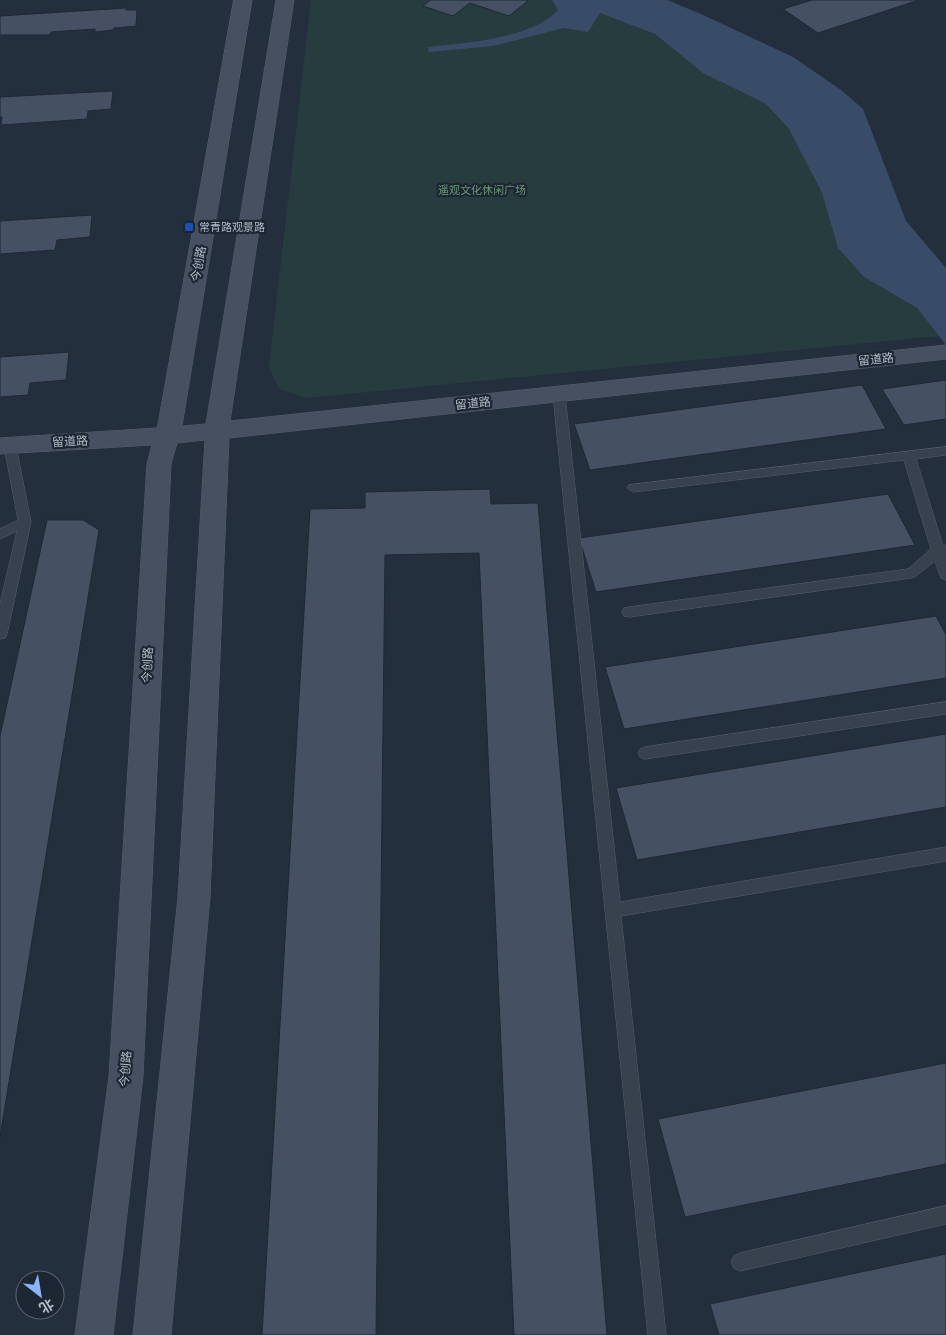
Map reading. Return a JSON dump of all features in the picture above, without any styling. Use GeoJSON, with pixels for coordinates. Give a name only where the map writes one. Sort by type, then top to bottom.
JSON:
{"type":"FeatureCollection","features":[{"type":"Feature","properties":{"kind":"main road","name":"今创路"},"geometry":{"type":"LineString","coordinates":[[94,1335],[126,1076],[160,464],[172,419],[243,0]]}},
{"type":"Feature","properties":{"kind":"main road"},"geometry":{"type":"LineString","coordinates":[[152,1335],[194,897],[217,431],[285,0]]}},
{"type":"Feature","properties":{"kind":"main road","name":"留道路"},"geometry":{"type":"LineString","coordinates":[[5,446],[167,436],[946,352]]}},
{"type":"Feature","properties":{"kind":"lane"},"geometry":{"type":"LineString","coordinates":[[559,395],[657,1335]]}},
{"type":"Feature","properties":{"kind":"lane"},"geometry":{"type":"LineString","coordinates":[[0,634],[26,522],[5,446]]}},
{"type":"Feature","properties":{"kind":"lane"},"geometry":{"type":"LineString","coordinates":[[633,488],[909,457],[946,451]]}},
{"type":"Feature","properties":{"kind":"lane"},"geometry":{"type":"LineString","coordinates":[[909,457],[942,551],[946,575]]}},
{"type":"Feature","properties":{"kind":"lane"},"geometry":{"type":"LineString","coordinates":[[0,534],[26,522]]}},
{"type":"Feature","properties":{"kind":"lane"},"geometry":{"type":"LineString","coordinates":[[629,612],[911,573],[942,551]]}},
{"type":"Feature","properties":{"kind":"lane"},"geometry":{"type":"LineString","coordinates":[[645,752],[946,708]]}},
{"type":"Feature","properties":{"kind":"lane"},"geometry":{"type":"LineString","coordinates":[[613,910],[946,854]]}},
{"type":"Feature","properties":{"kind":"lane"},"geometry":{"type":"LineString","coordinates":[[740,1262],[946,1214]]}},
{"type":"Feature","properties":{"kind":"green space","name":"遥观文化休闲广场"},"geometry":{"type":"Polygon","coordinates":[[[311,0],[553,0],[600,13],[655,34],[703,73],[766,104],[789,129],[822,193],[838,248],[864,277],[917,308],[939,336],[307,398],[279,389],[269,367],[311,0]]]}},
{"type":"Feature","properties":{"kind":"water"},"geometry":{"type":"Polygon","coordinates":[[[552,0],[667,0],[793,57],[841,90],[863,109],[906,221],[946,268],[946,345],[917,308],[864,277],[838,248],[822,193],[789,129],[766,104],[703,73],[655,34],[600,13],[588,32],[564,28],[493,46],[429,52],[428,47],[497,38],[532,27],[546,20],[558,10],[552,0]]]}},
{"type":"Feature","properties":{"kind":"building"},"geometry":{"type":"Polygon","coordinates":[[[430,0],[528,1],[509,16],[470,3],[453,16],[423,6],[430,0]]]}},
{"type":"Feature","properties":{"kind":"building"},"geometry":{"type":"Polygon","coordinates":[[[812,0],[916,1],[818,33],[783,9],[812,0]]]}},
{"type":"Feature","properties":{"kind":"building"},"geometry":{"type":"Polygon","coordinates":[[[126,8],[126,10],[137,10],[136,26],[95,32],[95,29],[51,32],[50,35],[0,35],[0,16],[126,8]]]}},
{"type":"Feature","properties":{"kind":"building"},"geometry":{"type":"Polygon","coordinates":[[[113,91],[111,109],[88,111],[87,119],[1,125],[0,97],[113,91]]]}},
{"type":"Feature","properties":{"kind":"building"},"geometry":{"type":"Polygon","coordinates":[[[92,215],[90,237],[57,240],[55,250],[0,254],[0,221],[92,215]]]}},
{"type":"Feature","properties":{"kind":"building"},"geometry":{"type":"Polygon","coordinates":[[[69,352],[66,380],[30,383],[28,395],[0,397],[0,357],[69,352]]]}},
{"type":"Feature","properties":{"kind":"building"},"geometry":{"type":"Polygon","coordinates":[[[946,380],[946,419],[904,425],[882,389],[946,380]]]}},
{"type":"Feature","properties":{"kind":"building"},"geometry":{"type":"Polygon","coordinates":[[[862,385],[886,429],[590,470],[574,424],[862,385]]]}},
{"type":"Feature","properties":{"kind":"building"},"geometry":{"type":"Polygon","coordinates":[[[490,489],[491,504],[538,503],[607,1335],[514,1335],[479,553],[385,555],[376,1335],[262,1335],[310,509],[365,508],[365,492],[490,489]]]}},
{"type":"Feature","properties":{"kind":"building"},"geometry":{"type":"Polygon","coordinates":[[[888,494],[915,545],[596,592],[579,538],[888,494]]]}},
{"type":"Feature","properties":{"kind":"building"},"geometry":{"type":"Polygon","coordinates":[[[47,520],[83,520],[99,530],[0,1137],[0,736],[47,520]]]}},
{"type":"Feature","properties":{"kind":"building"},"geometry":{"type":"Polygon","coordinates":[[[936,616],[946,635],[946,678],[624,729],[605,667],[936,616]]]}},
{"type":"Feature","properties":{"kind":"building"},"geometry":{"type":"Polygon","coordinates":[[[946,734],[946,807],[637,860],[616,788],[946,734]]]}},
{"type":"Feature","properties":{"kind":"building"},"geometry":{"type":"Polygon","coordinates":[[[946,1063],[946,1164],[685,1217],[658,1119],[946,1063]]]}},
{"type":"Feature","properties":{"kind":"building"},"geometry":{"type":"Polygon","coordinates":[[[946,1254],[946,1335],[719,1335],[710,1304],[946,1254]]]}},
{"type":"Feature","properties":{"kind":"place","name":"常青路观景路"},"geometry":{"type":"Point","coordinates":[189,227]}}]}
